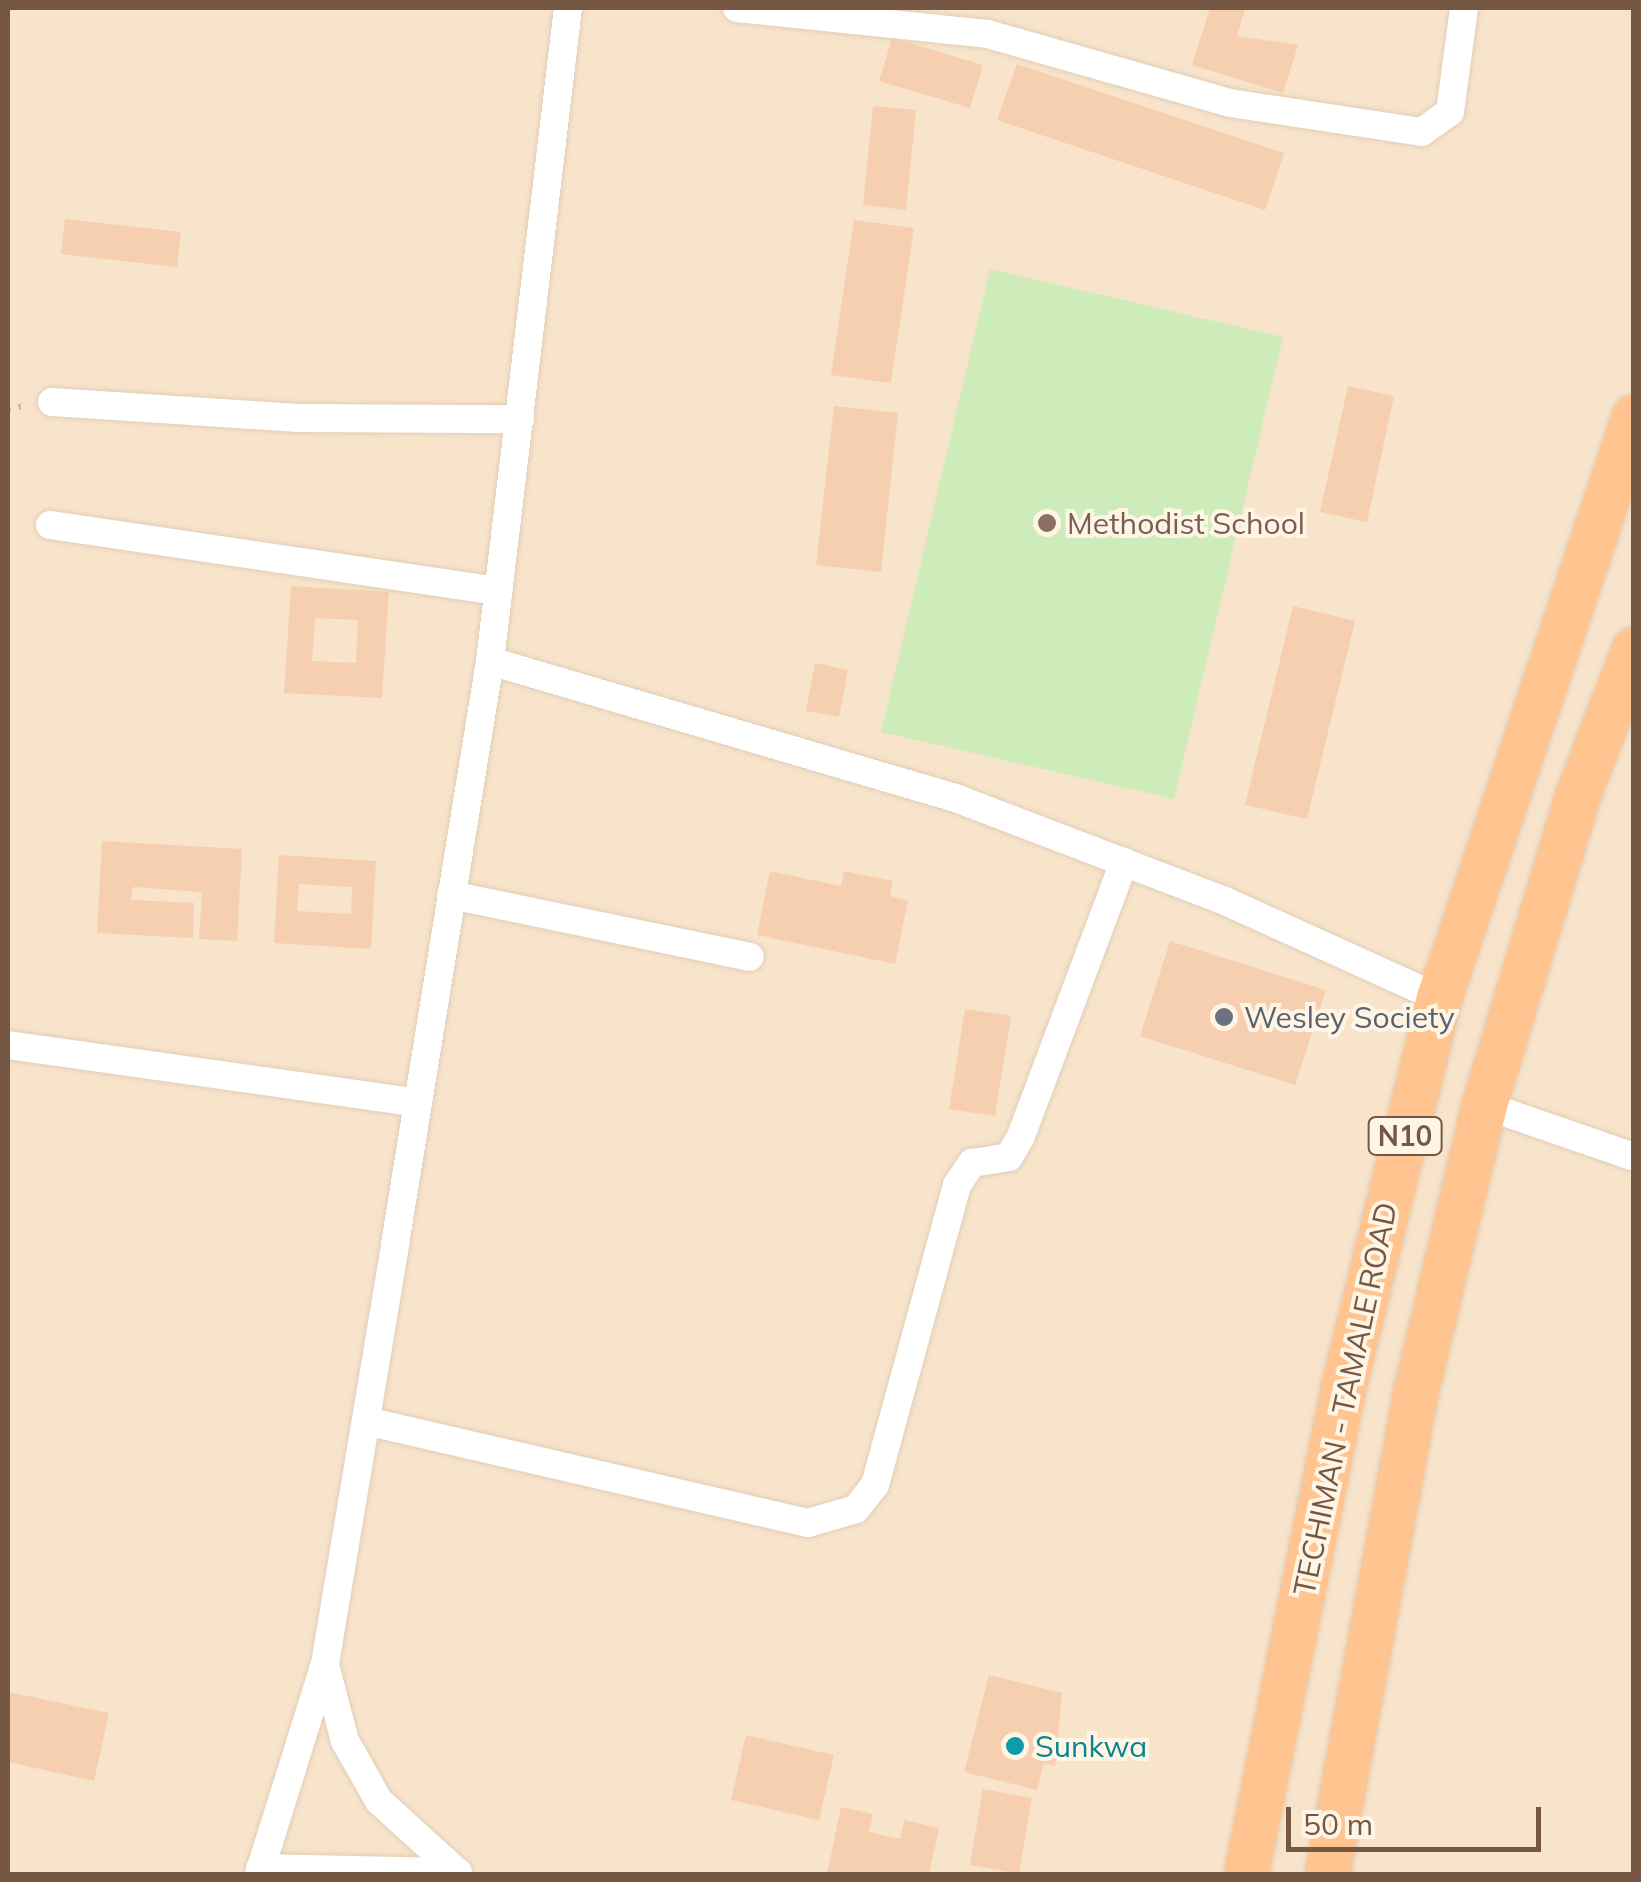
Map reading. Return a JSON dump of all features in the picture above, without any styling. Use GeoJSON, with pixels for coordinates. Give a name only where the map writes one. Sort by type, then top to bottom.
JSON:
{"type":"FeatureCollection","features":[{"type":"Feature","properties":{"kind":"highway","name":"TECHIMAN - TAMALE ROAD"},"geometry":{"type":"LineString","coordinates":[[1246,1874],[1342,1388],[1439,998],[1634,417]]}},
{"type":"Feature","properties":{"kind":"highway","name":"N10"},"geometry":{"type":"LineString","coordinates":[[1327,1874],[1416,1390],[1484,1105],[1578,794],[1634,648]]}},
{"type":"Feature","properties":{"kind":"street"},"geometry":{"type":"LineString","coordinates":[[461,1873],[259,1871],[325,1664],[366,1421],[490,661],[568,8]]}},
{"type":"Feature","properties":{"kind":"street"},"geometry":{"type":"LineString","coordinates":[[737,8],[829,9],[988,34],[1230,102],[1422,132],[1450,112],[1464,8]]}},
{"type":"Feature","properties":{"kind":"street"},"geometry":{"type":"LineString","coordinates":[[52,402],[298,418],[520,419]]}},
{"type":"Feature","properties":{"kind":"street"},"geometry":{"type":"LineString","coordinates":[[50,525],[498,591]]}},
{"type":"Feature","properties":{"kind":"street"},"geometry":{"type":"LineString","coordinates":[[490,661],[958,798],[1124,862],[1439,998]]}},
{"type":"Feature","properties":{"kind":"street"},"geometry":{"type":"LineString","coordinates":[[366,1421],[808,1523],[856,1509],[874,1485],[963,1170],[1010,1157],[1021,1136],[1124,862]]}},
{"type":"Feature","properties":{"kind":"street"},"geometry":{"type":"LineString","coordinates":[[450,895],[750,957]]}},
{"type":"Feature","properties":{"kind":"street"},"geometry":{"type":"LineString","coordinates":[[8,1044],[416,1102]]}},
{"type":"Feature","properties":{"kind":"street"},"geometry":{"type":"LineString","coordinates":[[1484,1105],[1634,1157]]}},
{"type":"Feature","properties":{"kind":"street"},"geometry":{"type":"LineString","coordinates":[[325,1664],[346,1742],[378,1801],[461,1873]]}},
{"type":"Feature","properties":{"kind":"shaded area"},"geometry":{"type":"Polygon","coordinates":[[[8,8],[1633,8],[1633,1874],[8,1874],[8,8]]]}},
{"type":"Feature","properties":{"kind":"green space"},"geometry":{"type":"Polygon","coordinates":[[[990,269],[1283,337],[1174,799],[881,732],[990,269]]]}},
{"type":"Feature","properties":{"kind":"building"},"geometry":{"type":"Polygon","coordinates":[[[1210,8],[1245,9],[1237,36],[1298,45],[1283,93],[1192,65],[1210,8]]]}},
{"type":"Feature","properties":{"kind":"building"},"geometry":{"type":"Polygon","coordinates":[[[892,38],[983,65],[970,108],[879,81],[892,38]]]}},
{"type":"Feature","properties":{"kind":"building"},"geometry":{"type":"Polygon","coordinates":[[[1017,64],[1284,153],[1265,210],[997,120],[1017,64]]]}},
{"type":"Feature","properties":{"kind":"building"},"geometry":{"type":"Polygon","coordinates":[[[873,106],[916,110],[906,210],[863,205],[873,106]]]}},
{"type":"Feature","properties":{"kind":"building"},"geometry":{"type":"Polygon","coordinates":[[[65,219],[181,232],[177,267],[61,254],[65,219]]]}},
{"type":"Feature","properties":{"kind":"building"},"geometry":{"type":"Polygon","coordinates":[[[854,220],[914,228],[891,383],[831,375],[854,220]]]}},
{"type":"Feature","properties":{"kind":"building"},"geometry":{"type":"Polygon","coordinates":[[[1348,386],[1394,396],[1367,522],[1320,512],[1348,386]]]}},
{"type":"Feature","properties":{"kind":"building"},"geometry":{"type":"Polygon","coordinates":[[[834,406],[898,413],[881,572],[816,565],[834,406]]]}},
{"type":"Feature","properties":{"kind":"building"},"geometry":{"type":"Polygon","coordinates":[[[291,586],[389,592],[382,698],[284,693],[291,586]],[[315,618],[312,661],[356,663],[358,620],[315,618]]]}},
{"type":"Feature","properties":{"kind":"building"},"geometry":{"type":"Polygon","coordinates":[[[1293,606],[1355,621],[1307,819],[1245,805],[1293,606]]]}},
{"type":"Feature","properties":{"kind":"building"},"geometry":{"type":"Polygon","coordinates":[[[815,663],[848,670],[839,717],[806,711],[815,663]]]}},
{"type":"Feature","properties":{"kind":"building"},"geometry":{"type":"Polygon","coordinates":[[[102,841],[242,849],[237,941],[199,939],[202,892],[133,887],[131,900],[194,903],[193,938],[97,933],[102,841]]]}},
{"type":"Feature","properties":{"kind":"building"},"geometry":{"type":"Polygon","coordinates":[[[279,855],[376,861],[371,949],[274,943],[279,855]],[[299,884],[297,911],[351,914],[352,887],[299,884]]]}},
{"type":"Feature","properties":{"kind":"building"},"geometry":{"type":"Polygon","coordinates":[[[770,871],[841,886],[844,871],[893,881],[890,896],[908,900],[895,964],[757,935],[770,871]]]}},
{"type":"Feature","properties":{"kind":"building"},"geometry":{"type":"Polygon","coordinates":[[[1170,941],[1326,990],[1295,1085],[1140,1036],[1170,941]]]}},
{"type":"Feature","properties":{"kind":"building"},"geometry":{"type":"Polygon","coordinates":[[[965,1009],[1011,1016],[995,1116],[949,1109],[965,1009]]]}},
{"type":"Feature","properties":{"kind":"building","name":"Sunkwa"},"geometry":{"type":"Polygon","coordinates":[[[989,1675],[1062,1693],[1055,1766],[1044,1763],[1037,1790],[964,1772],[989,1675]]]}},
{"type":"Feature","properties":{"kind":"building"},"geometry":{"type":"Polygon","coordinates":[[[8,1692],[109,1713],[94,1781],[8,1762],[8,1692]]]}},
{"type":"Feature","properties":{"kind":"building"},"geometry":{"type":"Polygon","coordinates":[[[746,1735],[834,1755],[819,1820],[731,1800],[746,1735]]]}},
{"type":"Feature","properties":{"kind":"building"},"geometry":{"type":"Polygon","coordinates":[[[983,1789],[1032,1798],[1019,1874],[970,1865],[983,1789]]]}},
{"type":"Feature","properties":{"kind":"building"},"geometry":{"type":"Polygon","coordinates":[[[841,1807],[873,1814],[869,1832],[900,1839],[904,1820],[939,1828],[929,1874],[827,1874],[841,1807]]]}},
{"type":"Feature","properties":{"kind":"place","name":"Methodist School"},"geometry":{"type":"Point","coordinates":[1047,523]}},
{"type":"Feature","properties":{"kind":"place","name":"Wesley Society"},"geometry":{"type":"Point","coordinates":[1224,1017]}},
{"type":"Feature","properties":{"kind":"place","name":"Sunkwa"},"geometry":{"type":"Point","coordinates":[1015,1746]}}]}
